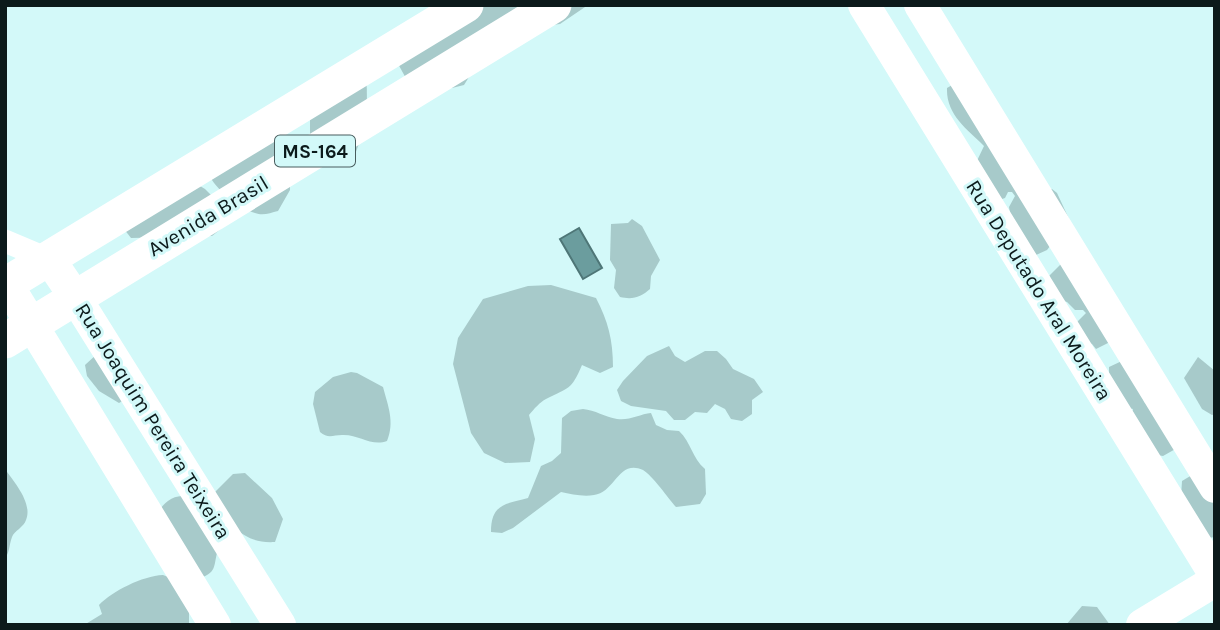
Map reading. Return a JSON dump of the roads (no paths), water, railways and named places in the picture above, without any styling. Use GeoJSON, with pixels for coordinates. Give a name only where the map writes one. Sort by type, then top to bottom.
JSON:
{"type":"FeatureCollection","features":[{"type":"Feature","properties":{"kind":"main road","name":"MS-164"},"geometry":{"type":"LineString","coordinates":[[6,280],[50,260],[467,5]]}},
{"type":"Feature","properties":{"kind":"main road","name":"Avenida Brasil"},"geometry":{"type":"LineString","coordinates":[[18,332],[554,5]]}},
{"type":"Feature","properties":{"kind":"main road","name":"Rua Deputado Aral Moreira"},"geometry":{"type":"LineString","coordinates":[[864,5],[1214,584]]}},
{"type":"Feature","properties":{"kind":"main road"},"geometry":{"type":"LineString","coordinates":[[920,5],[1215,487]]}},
{"type":"Feature","properties":{"kind":"main road","name":"Rua Joaquim Pereira Teixeira"},"geometry":{"type":"LineString","coordinates":[[50,260],[280,625]]}},
{"type":"Feature","properties":{"kind":"main road"},"geometry":{"type":"LineString","coordinates":[[6,280],[18,332],[215,625]]}},
{"type":"Feature","properties":{"kind":"main road"},"geometry":{"type":"LineString","coordinates":[[1142,625],[1214,584]]}},
{"type":"Feature","properties":{"kind":"street"},"geometry":{"type":"LineString","coordinates":[[5,241],[50,260]]}}]}
